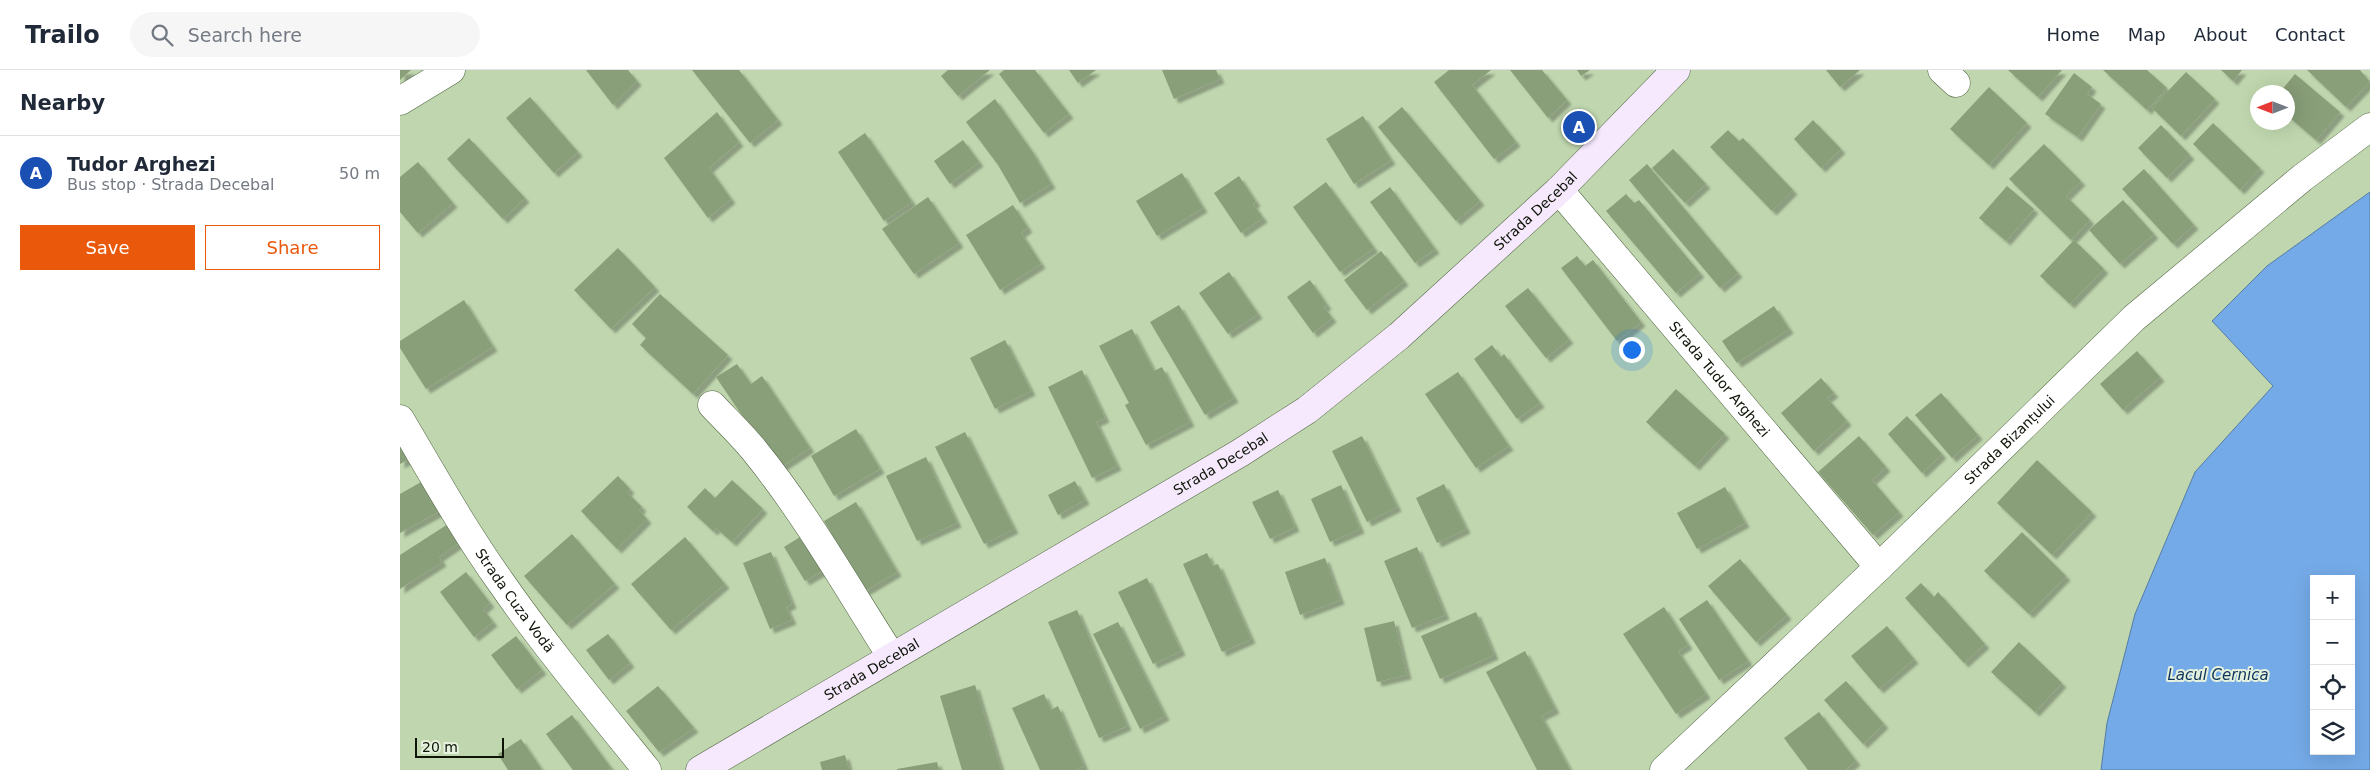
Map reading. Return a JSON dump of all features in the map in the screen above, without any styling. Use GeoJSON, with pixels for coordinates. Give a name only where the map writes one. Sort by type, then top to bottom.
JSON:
{"type":"FeatureCollection","features":[{"type":"Feature","properties":{"kind":"main road","name":"Strada Decebal"},"geometry":{"type":"LineString","coordinates":[[700,770],[1240,453],[1307,410],[1399,336],[1559,190],[1676,70]]}},
{"type":"Feature","properties":{"kind":"street"},"geometry":{"type":"LineString","coordinates":[[400,101],[451,70]]}},
{"type":"Feature","properties":{"kind":"street","name":"Strada Bizanțului"},"geometry":{"type":"LineString","coordinates":[[1664,770],[1879,567],[2134,318],[2302,178],[2370,127]]}},
{"type":"Feature","properties":{"kind":"street","name":"Strada Tudor Arghezi"},"geometry":{"type":"LineString","coordinates":[[1559,190],[1879,567]]}},
{"type":"Feature","properties":{"kind":"street"},"geometry":{"type":"LineString","coordinates":[[712,405],[753,450],[788,495],[837,568],[892,657]]}},
{"type":"Feature","properties":{"kind":"street","name":"Strada Cuza Vodă"},"geometry":{"type":"LineString","coordinates":[[400,419],[453,510],[500,581],[555,655],[647,770]]}},
{"type":"Feature","properties":{"kind":"water","name":"Lacul Cernica"},"geometry":{"type":"Polygon","coordinates":[[[2370,192],[2370,770],[2101,770],[2107,723],[2135,614],[2195,472],[2273,386],[2212,321],[2267,266],[2370,192]]]}},
{"type":"Feature","properties":{"kind":"building"},"geometry":{"type":"Polygon","coordinates":[[[400,70],[411,70],[400,80],[400,70]]]}},
{"type":"Feature","properties":{"kind":"building"},"geometry":{"type":"Polygon","coordinates":[[[586,70],[628,70],[637,81],[613,105],[586,70]]]}},
{"type":"Feature","properties":{"kind":"building"},"geometry":{"type":"Polygon","coordinates":[[[692,70],[739,70],[778,120],[750,143],[692,70]]]}},
{"type":"Feature","properties":{"kind":"building"},"geometry":{"type":"Polygon","coordinates":[[[948,70],[990,70],[958,96],[941,76],[948,70]]]}},
{"type":"Feature","properties":{"kind":"building"},"geometry":{"type":"Polygon","coordinates":[[[1004,70],[1035,70],[1069,114],[1044,133],[999,74],[1004,70]]]}},
{"type":"Feature","properties":{"kind":"building"},"geometry":{"type":"Polygon","coordinates":[[[1069,70],[1096,70],[1078,83],[1069,70]]]}},
{"type":"Feature","properties":{"kind":"building"},"geometry":{"type":"Polygon","coordinates":[[[1162,70],[1216,70],[1220,79],[1174,99],[1162,70]]]}},
{"type":"Feature","properties":{"kind":"building"},"geometry":{"type":"Polygon","coordinates":[[[1449,70],[1491,70],[1472,85],[1516,142],[1494,159],[1434,82],[1449,70]]]}},
{"type":"Feature","properties":{"kind":"building"},"geometry":{"type":"Polygon","coordinates":[[[1510,70],[1542,70],[1567,100],[1548,118],[1510,70]]]}},
{"type":"Feature","properties":{"kind":"building"},"geometry":{"type":"Polygon","coordinates":[[[1577,70],[1590,70],[1581,76],[1577,70]]]}},
{"type":"Feature","properties":{"kind":"building"},"geometry":{"type":"Polygon","coordinates":[[[1826,70],[1860,70],[1840,87],[1826,70]]]}},
{"type":"Feature","properties":{"kind":"building"},"geometry":{"type":"Polygon","coordinates":[[[2008,70],[2062,70],[2038,97],[2008,70]]]}},
{"type":"Feature","properties":{"kind":"building"},"geometry":{"type":"Polygon","coordinates":[[[2103,70],[2147,70],[2167,88],[2147,110],[2103,70]]]}},
{"type":"Feature","properties":{"kind":"building"},"geometry":{"type":"Polygon","coordinates":[[[2221,70],[2242,70],[2233,81],[2221,70]]]}},
{"type":"Feature","properties":{"kind":"building"},"geometry":{"type":"Polygon","coordinates":[[[2307,70],[2360,70],[2370,82],[2346,107],[2307,70]]]}},
{"type":"Feature","properties":{"kind":"building"},"geometry":{"type":"Polygon","coordinates":[[[2186,72],[2215,99],[2181,136],[2152,108],[2186,72]]]}},
{"type":"Feature","properties":{"kind":"building"},"geometry":{"type":"Polygon","coordinates":[[[2074,73],[2092,87],[2087,94],[2101,104],[2078,137],[2045,114],[2074,73]]]}},
{"type":"Feature","properties":{"kind":"building"},"geometry":{"type":"Polygon","coordinates":[[[2295,74],[2340,112],[2316,140],[2295,122],[2295,85],[2286,85],[2295,74]]]}},
{"type":"Feature","properties":{"kind":"building"},"geometry":{"type":"Polygon","coordinates":[[[1989,87],[2027,123],[1989,165],[1950,129],[1989,87]]]}},
{"type":"Feature","properties":{"kind":"building"},"geometry":{"type":"Polygon","coordinates":[[[530,97],[578,152],[554,173],[506,118],[530,97]]]}},
{"type":"Feature","properties":{"kind":"building"},"geometry":{"type":"Polygon","coordinates":[[[995,99],[1033,153],[1051,184],[1020,203],[998,165],[966,122],[995,99]]]}},
{"type":"Feature","properties":{"kind":"building"},"geometry":{"type":"Polygon","coordinates":[[[1402,107],[1480,201],[1456,221],[1378,127],[1402,107]]]}},
{"type":"Feature","properties":{"kind":"building"},"geometry":{"type":"Polygon","coordinates":[[[717,112],[739,142],[709,168],[731,199],[708,218],[664,158],[717,112]]]}},
{"type":"Feature","properties":{"kind":"building"},"geometry":{"type":"Polygon","coordinates":[[[1363,116],[1391,160],[1354,184],[1326,139],[1363,116]]]}},
{"type":"Feature","properties":{"kind":"building"},"geometry":{"type":"Polygon","coordinates":[[[1813,120],[1841,149],[1821,168],[1794,139],[1813,120]]]}},
{"type":"Feature","properties":{"kind":"building"},"geometry":{"type":"Polygon","coordinates":[[[2213,123],[2260,168],[2240,190],[2193,144],[2213,123]]]}},
{"type":"Feature","properties":{"kind":"building"},"geometry":{"type":"Polygon","coordinates":[[[2161,125],[2190,155],[2167,178],[2138,148],[2161,125]]]}},
{"type":"Feature","properties":{"kind":"building"},"geometry":{"type":"Polygon","coordinates":[[[1728,130],[1739,141],[1743,138],[1793,190],[1772,211],[1710,147],[1728,130]]]}},
{"type":"Feature","properties":{"kind":"building"},"geometry":{"type":"Polygon","coordinates":[[[865,133],[912,202],[884,221],[838,152],[865,133]]]}},
{"type":"Feature","properties":{"kind":"building"},"geometry":{"type":"Polygon","coordinates":[[[469,138],[525,198],[503,219],[447,159],[469,138]]]}},
{"type":"Feature","properties":{"kind":"building"},"geometry":{"type":"Polygon","coordinates":[[[963,140],[979,162],[950,184],[934,161],[963,140]]]}},
{"type":"Feature","properties":{"kind":"building"},"geometry":{"type":"Polygon","coordinates":[[[2044,144],[2081,181],[2066,196],[2090,220],[2071,240],[2009,179],[2044,144]]]}},
{"type":"Feature","properties":{"kind":"building"},"geometry":{"type":"Polygon","coordinates":[[[1673,149],[1706,184],[1685,203],[1652,168],[1673,149]]]}},
{"type":"Feature","properties":{"kind":"building"},"geometry":{"type":"Polygon","coordinates":[[[418,162],[453,203],[418,233],[400,212],[400,177],[418,162]]]}},
{"type":"Feature","properties":{"kind":"building"},"geometry":{"type":"Polygon","coordinates":[[[1647,164],[1738,273],[1720,288],[1629,180],[1647,164]]]}},
{"type":"Feature","properties":{"kind":"building"},"geometry":{"type":"Polygon","coordinates":[[[2144,169],[2194,225],[2173,244],[2122,189],[2144,169]]]}},
{"type":"Feature","properties":{"kind":"building"},"geometry":{"type":"Polygon","coordinates":[[[1182,173],[1203,208],[1157,236],[1136,201],[1182,173]]]}},
{"type":"Feature","properties":{"kind":"building"},"geometry":{"type":"Polygon","coordinates":[[[1239,176],[1256,202],[1253,204],[1263,218],[1241,233],[1214,193],[1239,176]]]}},
{"type":"Feature","properties":{"kind":"building"},"geometry":{"type":"Polygon","coordinates":[[[1326,182],[1374,248],[1340,272],[1293,207],[1326,182]]]}},
{"type":"Feature","properties":{"kind":"building"},"geometry":{"type":"Polygon","coordinates":[[[2007,186],[2034,209],[2006,241],[1979,218],[2007,186]]]}},
{"type":"Feature","properties":{"kind":"building"},"geometry":{"type":"Polygon","coordinates":[[[1390,187],[1435,249],[1415,263],[1370,202],[1390,187]]]}},
{"type":"Feature","properties":{"kind":"building"},"geometry":{"type":"Polygon","coordinates":[[[1626,194],[1634,203],[1639,200],[1700,273],[1676,293],[1606,211],[1626,194]]]}},
{"type":"Feature","properties":{"kind":"building"},"geometry":{"type":"Polygon","coordinates":[[[928,197],[959,243],[914,274],[882,229],[928,197]]]}},
{"type":"Feature","properties":{"kind":"building"},"geometry":{"type":"Polygon","coordinates":[[[2123,200],[2154,234],[2120,264],[2089,230],[2123,200]]]}},
{"type":"Feature","properties":{"kind":"building"},"geometry":{"type":"Polygon","coordinates":[[[1013,205],[1028,228],[1021,233],[1041,264],[1000,290],[966,235],[1013,205]]]}},
{"type":"Feature","properties":{"kind":"building"},"geometry":{"type":"Polygon","coordinates":[[[2074,240],[2104,269],[2070,304],[2040,276],[2074,240]]]}},
{"type":"Feature","properties":{"kind":"building"},"geometry":{"type":"Polygon","coordinates":[[[618,248],[655,287],[611,329],[574,290],[618,248]]]}},
{"type":"Feature","properties":{"kind":"building"},"geometry":{"type":"Polygon","coordinates":[[[1381,251],[1404,281],[1367,310],[1344,280],[1381,251]]]}},
{"type":"Feature","properties":{"kind":"building"},"geometry":{"type":"Polygon","coordinates":[[[1577,256],[1585,266],[1593,260],[1641,322],[1617,341],[1561,268],[1577,256]]]}},
{"type":"Feature","properties":{"kind":"building"},"geometry":{"type":"Polygon","coordinates":[[[1229,272],[1258,314],[1228,334],[1199,293],[1229,272]]]}},
{"type":"Feature","properties":{"kind":"building"},"geometry":{"type":"Polygon","coordinates":[[[1310,280],[1327,305],[1324,307],[1332,318],[1313,333],[1287,297],[1310,280]]]}},
{"type":"Feature","properties":{"kind":"building"},"geometry":{"type":"Polygon","coordinates":[[[1528,288],[1569,339],[1546,358],[1505,306],[1528,288]]]}},
{"type":"Feature","properties":{"kind":"building"},"geometry":{"type":"Polygon","coordinates":[[[660,294],[728,355],[693,394],[640,345],[646,338],[632,324],[660,294]]]}},
{"type":"Feature","properties":{"kind":"building"},"geometry":{"type":"Polygon","coordinates":[[[464,300],[493,347],[426,389],[400,348],[400,341],[464,300]]]}},
{"type":"Feature","properties":{"kind":"building"},"geometry":{"type":"Polygon","coordinates":[[[1179,305],[1234,398],[1205,415],[1150,322],[1179,305]]]}},
{"type":"Feature","properties":{"kind":"building"},"geometry":{"type":"Polygon","coordinates":[[[1774,306],[1789,329],[1737,363],[1722,341],[1774,306]]]}},
{"type":"Feature","properties":{"kind":"building"},"geometry":{"type":"Polygon","coordinates":[[[1132,329],[1154,371],[1162,367],[1190,422],[1146,445],[1125,405],[1129,403],[1099,346],[1132,329]]]}},
{"type":"Feature","properties":{"kind":"building"},"geometry":{"type":"Polygon","coordinates":[[[1005,340],[1031,391],[995,409],[970,358],[1005,340]]]}},
{"type":"Feature","properties":{"kind":"building"},"geometry":{"type":"Polygon","coordinates":[[[1492,345],[1501,357],[1504,354],[1540,403],[1517,419],[1474,359],[1492,345]]]}},
{"type":"Feature","properties":{"kind":"building"},"geometry":{"type":"Polygon","coordinates":[[[2137,351],[2160,377],[2123,410],[2100,384],[2137,351]]]}},
{"type":"Feature","properties":{"kind":"building"},"geometry":{"type":"Polygon","coordinates":[[[737,364],[751,384],[762,376],[810,448],[778,469],[716,377],[737,364]]]}},
{"type":"Feature","properties":{"kind":"building"},"geometry":{"type":"Polygon","coordinates":[[[1082,370],[1105,418],[1096,422],[1117,466],[1092,478],[1048,387],[1082,370]]]}},
{"type":"Feature","properties":{"kind":"building"},"geometry":{"type":"Polygon","coordinates":[[[1458,372],[1509,446],[1476,468],[1425,394],[1458,372]]]}},
{"type":"Feature","properties":{"kind":"building"},"geometry":{"type":"Polygon","coordinates":[[[1821,378],[1834,393],[1827,398],[1847,421],[1814,451],[1781,413],[1821,378]]]}},
{"type":"Feature","properties":{"kind":"building"},"geometry":{"type":"Polygon","coordinates":[[[1676,389],[1725,434],[1695,466],[1646,422],[1676,389]]]}},
{"type":"Feature","properties":{"kind":"building"},"geometry":{"type":"Polygon","coordinates":[[[1941,393],[1978,435],[1952,458],[1915,415],[1941,393]]]}},
{"type":"Feature","properties":{"kind":"building"},"geometry":{"type":"Polygon","coordinates":[[[1907,416],[1942,454],[1922,473],[1888,434],[1907,416]]]}},
{"type":"Feature","properties":{"kind":"building"},"geometry":{"type":"Polygon","coordinates":[[[856,429],[880,469],[834,496],[811,456],[856,429]]]}},
{"type":"Feature","properties":{"kind":"building"},"geometry":{"type":"Polygon","coordinates":[[[965,432],[1014,529],[984,544],[935,447],[965,432]]]}},
{"type":"Feature","properties":{"kind":"building"},"geometry":{"type":"Polygon","coordinates":[[[1362,436],[1397,507],[1367,522],[1332,451],[1362,436]]]}},
{"type":"Feature","properties":{"kind":"building"},"geometry":{"type":"Polygon","coordinates":[[[1859,436],[1886,467],[1872,480],[1899,512],[1873,535],[1818,472],[1859,436]]]}},
{"type":"Feature","properties":{"kind":"building"},"geometry":{"type":"Polygon","coordinates":[[[400,438],[411,458],[400,464],[400,438]]]}},
{"type":"Feature","properties":{"kind":"building"},"geometry":{"type":"Polygon","coordinates":[[[926,457],[957,523],[917,541],[886,476],[926,457]]]}},
{"type":"Feature","properties":{"kind":"building"},"geometry":{"type":"Polygon","coordinates":[[[2037,460],[2092,512],[2052,555],[1997,503],[2037,460]]]}},
{"type":"Feature","properties":{"kind":"building"},"geometry":{"type":"Polygon","coordinates":[[[618,476],[630,489],[627,492],[642,507],[639,510],[647,519],[617,549],[581,511],[618,476]]]}},
{"type":"Feature","properties":{"kind":"building"},"geometry":{"type":"Polygon","coordinates":[[[732,480],[763,509],[732,542],[716,528],[713,531],[687,507],[705,488],[715,498],[732,480]]]}},
{"type":"Feature","properties":{"kind":"building"},"geometry":{"type":"Polygon","coordinates":[[[423,481],[440,511],[400,533],[400,494],[423,481]]]}},
{"type":"Feature","properties":{"kind":"building"},"geometry":{"type":"Polygon","coordinates":[[[1075,481],[1085,500],[1058,515],[1048,495],[1075,481]]]}},
{"type":"Feature","properties":{"kind":"building"},"geometry":{"type":"Polygon","coordinates":[[[1444,484],[1466,529],[1437,543],[1416,498],[1444,484]]]}},
{"type":"Feature","properties":{"kind":"building"},"geometry":{"type":"Polygon","coordinates":[[[1341,485],[1360,529],[1330,542],[1311,499],[1341,485]]]}},
{"type":"Feature","properties":{"kind":"building"},"geometry":{"type":"Polygon","coordinates":[[[1725,487],[1745,523],[1697,549],[1677,513],[1725,487]]]}},
{"type":"Feature","properties":{"kind":"building"},"geometry":{"type":"Polygon","coordinates":[[[1278,490],[1295,527],[1270,539],[1252,502],[1278,490]]]}},
{"type":"Feature","properties":{"kind":"building"},"geometry":{"type":"Polygon","coordinates":[[[856,502],[897,572],[865,591],[824,521],[856,502]]]}},
{"type":"Feature","properties":{"kind":"building"},"geometry":{"type":"Polygon","coordinates":[[[448,524],[461,542],[439,557],[442,562],[400,589],[400,555],[448,524]]]}},
{"type":"Feature","properties":{"kind":"building"},"geometry":{"type":"Polygon","coordinates":[[[808,532],[829,567],[805,581],[784,547],[808,532]]]}},
{"type":"Feature","properties":{"kind":"building"},"geometry":{"type":"Polygon","coordinates":[[[2022,532],[2066,576],[2029,614],[1984,571],[2022,532]]]}},
{"type":"Feature","properties":{"kind":"building"},"geometry":{"type":"Polygon","coordinates":[[[572,534],[615,584],[567,625],[524,576],[572,534]]]}},
{"type":"Feature","properties":{"kind":"building"},"geometry":{"type":"Polygon","coordinates":[[[685,537],[725,584],[671,630],[631,584],[685,537]]]}},
{"type":"Feature","properties":{"kind":"building"},"geometry":{"type":"Polygon","coordinates":[[[1417,547],[1445,615],[1412,628],[1384,561],[1417,547]]]}},
{"type":"Feature","properties":{"kind":"building"},"geometry":{"type":"Polygon","coordinates":[[[771,552],[792,604],[786,607],[792,620],[770,629],[743,563],[771,552]]]}},
{"type":"Feature","properties":{"kind":"building"},"geometry":{"type":"Polygon","coordinates":[[[1207,553],[1213,566],[1218,564],[1251,639],[1222,652],[1183,564],[1207,553]]]}},
{"type":"Feature","properties":{"kind":"building"},"geometry":{"type":"Polygon","coordinates":[[[1325,558],[1340,600],[1300,615],[1285,572],[1325,558]]]}},
{"type":"Feature","properties":{"kind":"building"},"geometry":{"type":"Polygon","coordinates":[[[1740,559],[1787,615],[1756,642],[1708,586],[1740,559]]]}},
{"type":"Feature","properties":{"kind":"building"},"geometry":{"type":"Polygon","coordinates":[[[466,572],[490,603],[483,609],[493,622],[474,637],[440,592],[466,572]]]}},
{"type":"Feature","properties":{"kind":"building"},"geometry":{"type":"Polygon","coordinates":[[[1147,578],[1181,651],[1153,664],[1118,592],[1147,578]]]}},
{"type":"Feature","properties":{"kind":"building"},"geometry":{"type":"Polygon","coordinates":[[[1921,583],[1934,597],[1938,592],[1985,644],[1964,663],[1905,598],[1921,583]]]}},
{"type":"Feature","properties":{"kind":"building"},"geometry":{"type":"Polygon","coordinates":[[[1707,600],[1748,661],[1719,680],[1679,619],[1707,600]]]}},
{"type":"Feature","properties":{"kind":"building"},"geometry":{"type":"Polygon","coordinates":[[[1664,607],[1688,645],[1678,651],[1706,694],[1676,714],[1623,634],[1664,607]]]}},
{"type":"Feature","properties":{"kind":"building"},"geometry":{"type":"Polygon","coordinates":[[[1077,610],[1127,726],[1099,738],[1048,622],[1077,610]]]}},
{"type":"Feature","properties":{"kind":"building"},"geometry":{"type":"Polygon","coordinates":[[[1476,612],[1494,655],[1440,679],[1421,636],[1476,612]]]}},
{"type":"Feature","properties":{"kind":"building"},"geometry":{"type":"Polygon","coordinates":[[[1394,621],[1407,675],[1377,682],[1364,628],[1394,621]]]}},
{"type":"Feature","properties":{"kind":"building"},"geometry":{"type":"Polygon","coordinates":[[[1118,622],[1165,716],[1140,729],[1093,634],[1118,622]]]}},
{"type":"Feature","properties":{"kind":"building"},"geometry":{"type":"Polygon","coordinates":[[[1887,626],[1914,659],[1879,689],[1851,656],[1887,626]]]}},
{"type":"Feature","properties":{"kind":"building"},"geometry":{"type":"Polygon","coordinates":[[[608,634],[630,663],[609,680],[586,650],[608,634]]]}},
{"type":"Feature","properties":{"kind":"building"},"geometry":{"type":"Polygon","coordinates":[[[516,636],[542,670],[517,689],[491,655],[516,636]]]}},
{"type":"Feature","properties":{"kind":"building"},"geometry":{"type":"Polygon","coordinates":[[[2019,642],[2062,683],[2035,712],[1991,672],[2019,642]]]}},
{"type":"Feature","properties":{"kind":"building"},"geometry":{"type":"Polygon","coordinates":[[[1525,651],[1555,709],[1541,716],[1570,770],[1537,770],[1486,672],[1525,651]]]}},
{"type":"Feature","properties":{"kind":"building"},"geometry":{"type":"Polygon","coordinates":[[[1846,681],[1884,724],[1863,744],[1824,700],[1846,681]]]}},
{"type":"Feature","properties":{"kind":"building"},"geometry":{"type":"Polygon","coordinates":[[[975,685],[1001,770],[962,770],[940,696],[975,685]]]}},
{"type":"Feature","properties":{"kind":"building"},"geometry":{"type":"Polygon","coordinates":[[[658,686],[694,728],[659,752],[626,711],[658,686]]]}},
{"type":"Feature","properties":{"kind":"building"},"geometry":{"type":"Polygon","coordinates":[[[1044,694],[1051,710],[1058,706],[1084,766],[1076,770],[1040,770],[1012,708],[1044,694]]]}},
{"type":"Feature","properties":{"kind":"building"},"geometry":{"type":"Polygon","coordinates":[[[1819,712],[1856,761],[1845,770],[1808,770],[1784,738],[1819,712]]]}},
{"type":"Feature","properties":{"kind":"building"},"geometry":{"type":"Polygon","coordinates":[[[572,715],[611,768],[608,770],[573,770],[546,734],[572,715]]]}},
{"type":"Feature","properties":{"kind":"building"},"geometry":{"type":"Polygon","coordinates":[[[521,739],[542,770],[508,770],[498,754],[521,739]]]}},
{"type":"Feature","properties":{"kind":"building"},"geometry":{"type":"Polygon","coordinates":[[[845,755],[849,770],[822,770],[820,762],[845,755]]]}},
{"type":"Feature","properties":{"kind":"building"},"geometry":{"type":"Polygon","coordinates":[[[937,762],[939,770],[897,770],[897,769],[937,762]]]}},
{"type":"Feature","properties":{"kind":"place","name":"Tudor Arghezi"},"geometry":{"type":"Point","coordinates":[1579,127]}}]}
